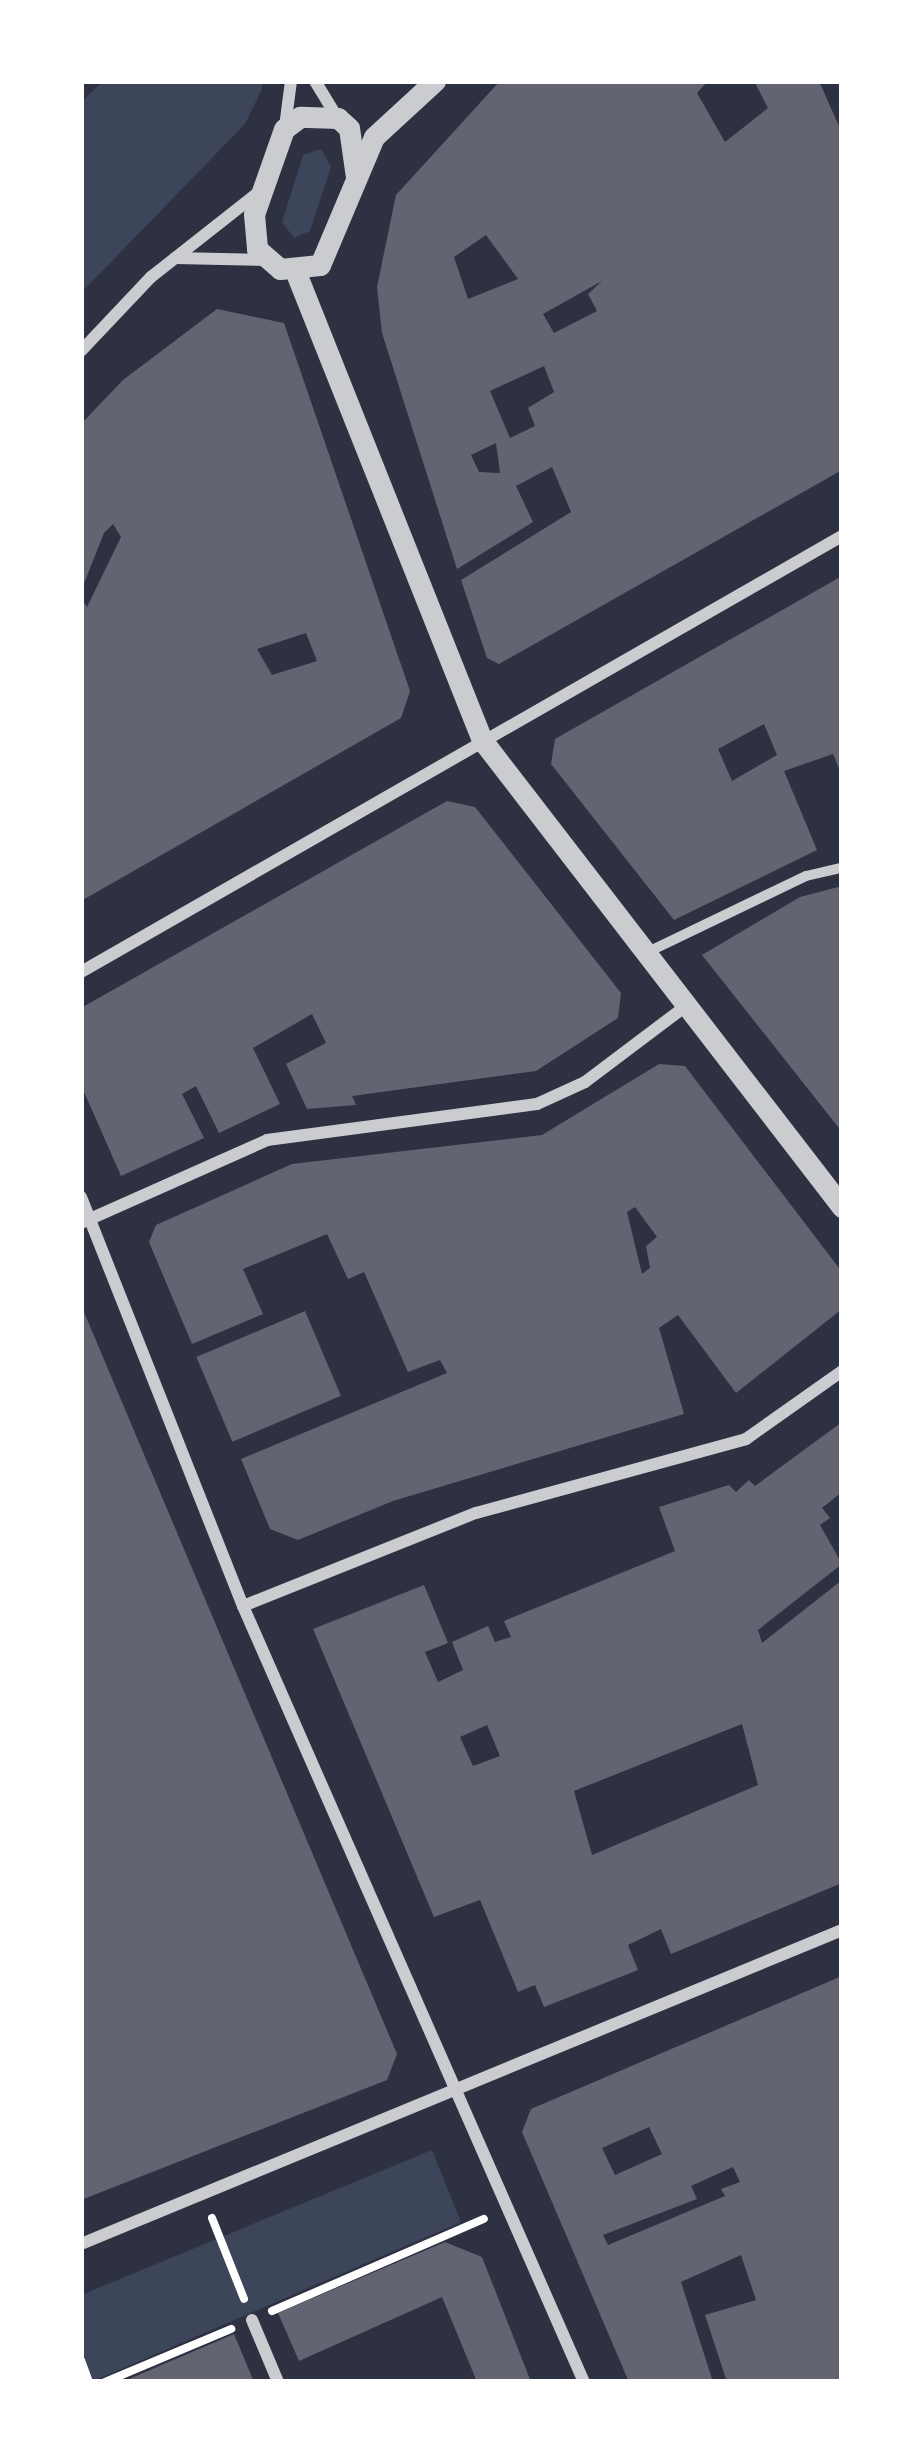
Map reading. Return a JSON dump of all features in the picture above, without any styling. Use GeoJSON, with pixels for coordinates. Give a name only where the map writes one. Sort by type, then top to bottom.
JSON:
{"type":"FeatureCollection","features":[{"type":"Feature","properties":{"kind":"street"},"geometry":{"type":"LineString","coordinates":[[266,260],[250,233],[284,129],[290,81]]}},
{"type":"Feature","properties":{"kind":"street"},"geometry":{"type":"LineString","coordinates":[[314,81],[343,123],[356,177]]}},
{"type":"Feature","properties":{"kind":"street"},"geometry":{"type":"LineString","coordinates":[[316,312],[320,265],[374,137],[435,81]]}},
{"type":"Feature","properties":{"kind":"street"},"geometry":{"type":"LineString","coordinates":[[284,129],[313,114],[343,123],[406,104]]}},
{"type":"Feature","properties":{"kind":"street"},"geometry":{"type":"LineString","coordinates":[[81,351],[174,258],[264,188]]}},
{"type":"Feature","properties":{"kind":"street"},"geometry":{"type":"LineString","coordinates":[[174,258],[266,260],[296,273],[316,312],[482,740],[650,951],[842,1207]]}},
{"type":"Feature","properties":{"kind":"street"},"geometry":{"type":"LineString","coordinates":[[296,273],[320,265]]}},
{"type":"Feature","properties":{"kind":"street"},"geometry":{"type":"LineString","coordinates":[[81,972],[842,536]]}},
{"type":"Feature","properties":{"kind":"street"},"geometry":{"type":"LineString","coordinates":[[650,951],[806,876],[842,868]]}},
{"type":"Feature","properties":{"kind":"street"},"geometry":{"type":"LineString","coordinates":[[85,1220],[267,1140],[537,1104],[585,1082],[687,1005]]}},
{"type":"Feature","properties":{"kind":"street"},"geometry":{"type":"LineString","coordinates":[[81,1197],[85,1220],[243,1606],[584,2382]]}},
{"type":"Feature","properties":{"kind":"street"},"geometry":{"type":"LineString","coordinates":[[243,1606],[476,1513],[746,1438],[842,1371]]}},
{"type":"Feature","properties":{"kind":"street"},"geometry":{"type":"LineString","coordinates":[[81,2244],[842,1930]]}},
{"type":"Feature","properties":{"kind":"street"},"geometry":{"type":"LineString","coordinates":[[252,2320],[278,2382]]}},
{"type":"Feature","properties":{"kind":"path"},"geometry":{"type":"LineString","coordinates":[[203,2194],[252,2320]]}},
{"type":"Feature","properties":{"kind":"path"},"geometry":{"type":"LineString","coordinates":[[105,2382],[507,2209]]}},
{"type":"Feature","properties":{"kind":"path"},"geometry":{"type":"LineString","coordinates":[[81,2360],[89,2382]]}},
{"type":"Feature","properties":{"kind":"shaded area"},"geometry":{"type":"Polygon","coordinates":[[[103,81],[262,81],[262,89],[245,124],[81,293],[81,102],[103,81]]]}},
{"type":"Feature","properties":{"kind":"shaded area"},"geometry":{"type":"Polygon","coordinates":[[[321,149],[331,167],[310,231],[294,238],[282,222],[303,155],[321,149]]]}},
{"type":"Feature","properties":{"kind":"shaded area"},"geometry":{"type":"Polygon","coordinates":[[[432,2150],[461,2222],[91,2382],[81,2357],[81,2295],[432,2150]]]}},
{"type":"Feature","properties":{"kind":"building"},"geometry":{"type":"Polygon","coordinates":[[[500,81],[708,81],[697,93],[725,142],[768,108],[754,81],[819,81],[842,133],[842,470],[499,664],[487,658],[461,580],[571,512],[552,467],[516,486],[533,522],[457,569],[382,333],[377,287],[396,195],[500,81]],[[486,235],[454,257],[468,299],[518,279],[486,235]],[[602,281],[543,314],[554,333],[597,311],[588,294],[602,281]],[[544,366],[490,391],[510,438],[535,426],[528,408],[554,392],[544,366]],[[496,443],[471,455],[479,472],[500,473],[496,443]]]}},
{"type":"Feature","properties":{"kind":"building"},"geometry":{"type":"Polygon","coordinates":[[[217,309],[284,323],[410,691],[401,718],[81,901],[81,598],[87,607],[121,537],[113,524],[104,533],[81,591],[81,424],[123,380],[217,309]],[[306,633],[257,649],[272,675],[317,661],[306,633]]]}},
{"type":"Feature","properties":{"kind":"building"},"geometry":{"type":"Polygon","coordinates":[[[842,576],[842,776],[833,754],[784,771],[817,850],[674,920],[551,764],[555,739],[842,576]],[[764,724],[718,749],[732,781],[777,755],[764,724]]]}},
{"type":"Feature","properties":{"kind":"building"},"geometry":{"type":"Polygon","coordinates":[[[447,801],[475,807],[621,993],[618,1018],[536,1071],[352,1096],[356,1105],[307,1109],[286,1064],[326,1043],[312,1014],[253,1048],[280,1104],[219,1133],[196,1086],[182,1094],[204,1138],[121,1176],[81,1085],[81,1008],[447,801]]]}},
{"type":"Feature","properties":{"kind":"building"},"geometry":{"type":"Polygon","coordinates":[[[842,886],[842,1132],[702,955],[800,897],[842,886]]]}},
{"type":"Feature","properties":{"kind":"building"},"geometry":{"type":"Polygon","coordinates":[[[659,1064],[685,1066],[842,1272],[842,1309],[736,1393],[678,1315],[659,1328],[684,1414],[393,1501],[298,1540],[270,1529],[241,1459],[447,1373],[440,1360],[408,1372],[364,1272],[348,1279],[327,1234],[243,1269],[263,1314],[192,1344],[149,1242],[156,1225],[292,1164],[542,1135],[659,1064]],[[635,1207],[627,1212],[642,1274],[650,1268],[646,1246],[657,1237],[635,1207]]]}},
{"type":"Feature","properties":{"kind":"building"},"geometry":{"type":"Polygon","coordinates":[[[81,1305],[397,2054],[387,2080],[81,2200],[81,1305]]]}},
{"type":"Feature","properties":{"kind":"building"},"geometry":{"type":"Polygon","coordinates":[[[305,1311],[341,1396],[232,1442],[196,1357],[305,1311]]]}},
{"type":"Feature","properties":{"kind":"building"},"geometry":{"type":"Polygon","coordinates":[[[842,1422],[842,1492],[822,1508],[830,1518],[820,1525],[842,1564],[758,1630],[762,1643],[842,1580],[842,1883],[671,1954],[661,1929],[628,1945],[638,1970],[544,2007],[535,1985],[518,1992],[480,1900],[434,1917],[313,1629],[424,1585],[448,1643],[425,1652],[438,1682],[463,1670],[452,1642],[488,1626],[495,1642],[511,1637],[504,1621],[675,1551],[659,1507],[729,1485],[736,1492],[749,1480],[755,1486],[842,1422]],[[742,1724],[574,1791],[592,1855],[758,1785],[742,1724]],[[487,1725],[460,1737],[473,1766],[500,1756],[487,1725]]]}},
{"type":"Feature","properties":{"kind":"building"},"geometry":{"type":"Polygon","coordinates":[[[842,1976],[842,2382],[727,2382],[705,2315],[756,2300],[741,2255],[681,2282],[713,2382],[629,2382],[522,2132],[531,2109],[842,1976]],[[649,2127],[602,2148],[615,2175],[662,2154],[649,2127]],[[733,2167],[691,2186],[697,2199],[603,2235],[608,2245],[725,2196],[721,2189],[740,2182],[733,2167]]]}},
{"type":"Feature","properties":{"kind":"building"},"geometry":{"type":"Polygon","coordinates":[[[445,2242],[482,2257],[531,2382],[477,2382],[442,2297],[299,2361],[278,2313],[445,2242]]]}},
{"type":"Feature","properties":{"kind":"building"},"geometry":{"type":"Polygon","coordinates":[[[234,2334],[254,2382],[122,2382],[234,2334]]]}}]}
